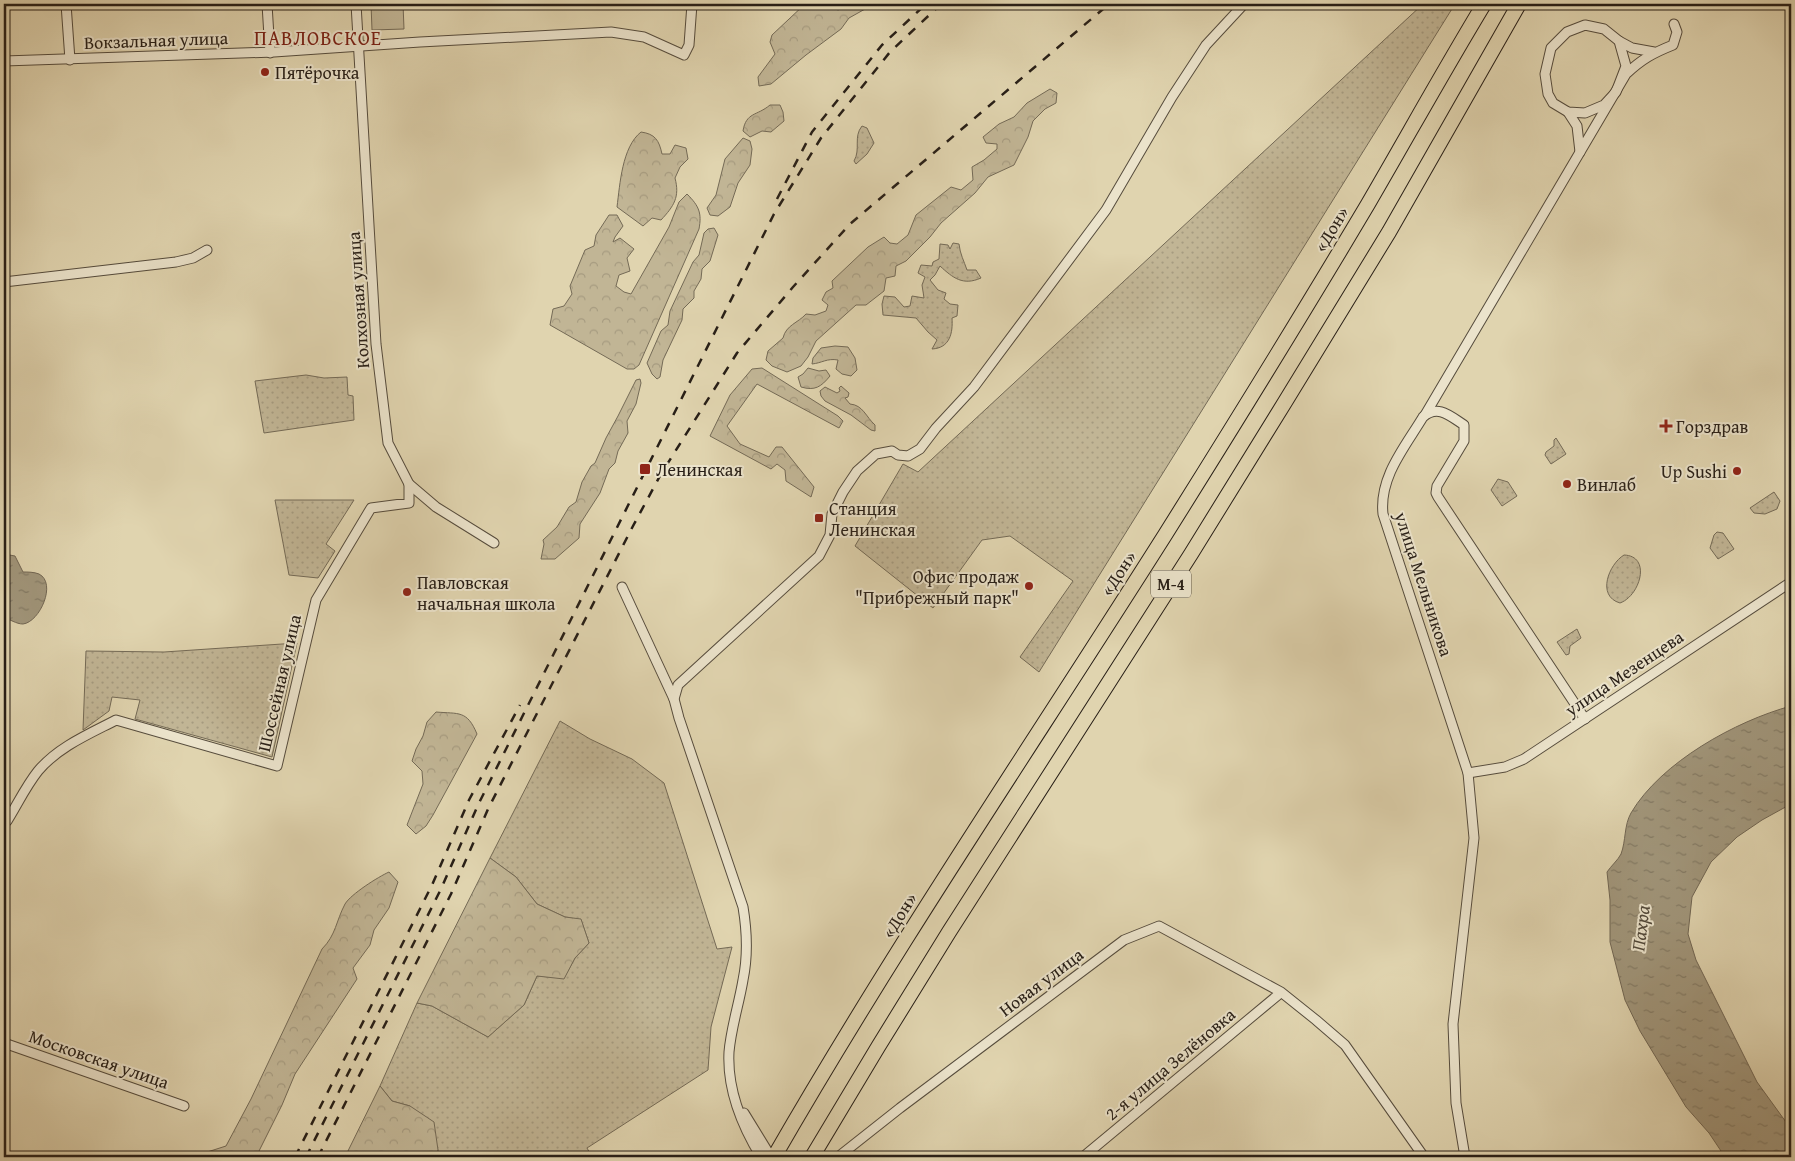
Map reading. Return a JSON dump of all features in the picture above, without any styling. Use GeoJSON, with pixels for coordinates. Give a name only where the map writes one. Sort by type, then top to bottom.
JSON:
{"type":"FeatureCollection","features":[{"type":"Feature","properties":{"kind":"highway","name":"«Дон»"},"geometry":{"type":"LineString","coordinates":[[772,1157],[850,1028],[993,801],[1164,536],[1249,399],[1366,207],[1484,4]]}},
{"type":"Feature","properties":{"kind":"highway","name":"М-4"},"geometry":{"type":"LineString","coordinates":[[812,1157],[949,932],[1286,402],[1389,232],[1519,4]]}},
{"type":"Feature","properties":{"kind":"street"},"geometry":{"type":"LineString","coordinates":[[66,4],[70,60]]}},
{"type":"Feature","properties":{"kind":"street"},"geometry":{"type":"LineString","coordinates":[[267,4],[270,53]]}},
{"type":"Feature","properties":{"kind":"street","name":"Колхозная улица"},"geometry":{"type":"LineString","coordinates":[[356,4],[379,371],[388,443],[409,484],[436,507],[494,543]]}},
{"type":"Feature","properties":{"kind":"street","name":"Вокзальная улица"},"geometry":{"type":"LineString","coordinates":[[4,61],[270,53],[420,42],[610,32],[644,37],[684,55],[689,45],[692,4]]}},
{"type":"Feature","properties":{"kind":"street"},"geometry":{"type":"LineString","coordinates":[[674,699],[678,686],[688,675],[819,556],[830,535],[832,514],[843,492],[857,471],[876,454],[892,451],[898,455],[908,456],[920,450],[936,428],[974,387],[1106,210],[1172,97],[1206,45],[1244,4]]}},
{"type":"Feature","properties":{"kind":"street"},"geometry":{"type":"LineString","coordinates":[[1568,112],[1585,113],[1604,105],[1616,92],[1626,74],[1642,59],[1673,45],[1677,32],[1674,24]]}},
{"type":"Feature","properties":{"kind":"street"},"geometry":{"type":"LineString","coordinates":[[1580,152],[1577,126],[1568,112],[1553,102],[1548,94],[1545,74],[1551,48],[1567,32],[1585,26],[1604,29],[1619,41],[1632,48],[1654,52]]}},
{"type":"Feature","properties":{"kind":"street"},"geometry":{"type":"LineString","coordinates":[[1616,92],[1626,66],[1619,41]]}},
{"type":"Feature","properties":{"kind":"street","name":"улица Мельникова"},"geometry":{"type":"LineString","coordinates":[[1465,1157],[1456,1103],[1453,1024],[1474,838],[1468,774],[1383,514],[1382,503],[1386,480],[1616,92]]}},
{"type":"Feature","properties":{"kind":"street"},"geometry":{"type":"LineString","coordinates":[[4,282],[176,262],[192,258],[206,250]]}},
{"type":"Feature","properties":{"kind":"street"},"geometry":{"type":"LineString","coordinates":[[1424,417],[1430,412],[1437,410],[1464,425],[1464,441],[1438,486],[1436,493],[1585,719]]}},
{"type":"Feature","properties":{"kind":"street","name":"Шоссейная улица"},"geometry":{"type":"LineString","coordinates":[[4,820],[7,821],[38,771],[60,751],[116,720],[277,766],[316,600],[371,508],[409,503],[409,484]]}},
{"type":"Feature","properties":{"kind":"street","name":"улица Мезенцева"},"geometry":{"type":"LineString","coordinates":[[1468,774],[1505,767],[1536,752],[1791,582]]}},
{"type":"Feature","properties":{"kind":"street"},"geometry":{"type":"LineString","coordinates":[[622,587],[674,699],[743,907],[746,924],[746,958],[744,979],[729,1052],[729,1068],[731,1085],[741,1120],[761,1157]]}},
{"type":"Feature","properties":{"kind":"street","name":"Новая улица"},"geometry":{"type":"LineString","coordinates":[[838,1157],[900,1108],[1130,936],[1159,926],[1279,993],[1344,1045],[1361,1066],[1424,1157]]}},
{"type":"Feature","properties":{"kind":"street","name":"2-я улица Зелёновка"},"geometry":{"type":"LineString","coordinates":[[1083,1157],[1279,993]]}},
{"type":"Feature","properties":{"kind":"street","name":"Московская улица"},"geometry":{"type":"LineString","coordinates":[[4,1043],[184,1106]]}},
{"type":"Feature","properties":{"kind":"street"},"geometry":{"type":"LineString","coordinates":[[731,1085],[750,1124],[772,1157]]}},
{"type":"Feature","properties":{"kind":"green space"},"geometry":{"type":"Polygon","coordinates":[[[371,4],[403,4],[404,29],[372,30],[371,4]]]}},
{"type":"Feature","properties":{"kind":"green space"},"geometry":{"type":"Polygon","coordinates":[[[805,4],[831,4],[832,7],[838,10],[844,7],[845,4],[874,4],[849,18],[841,29],[771,84],[759,86],[758,77],[775,54],[770,42],[772,35],[805,4]]]}},
{"type":"Feature","properties":{"kind":"green space"},"geometry":{"type":"Polygon","coordinates":[[[1423,4],[1455,4],[1039,672],[1020,657],[1073,581],[1010,536],[982,540],[933,608],[855,546],[903,464],[918,472],[1423,4]]]}},
{"type":"Feature","properties":{"kind":"green space"},"geometry":{"type":"Polygon","coordinates":[[[1050,89],[1057,93],[1056,103],[1045,109],[1033,121],[1028,137],[1014,165],[988,177],[975,193],[941,223],[906,261],[896,266],[895,276],[886,278],[884,291],[866,305],[856,305],[816,341],[801,366],[787,372],[772,366],[766,360],[768,351],[783,338],[793,324],[806,314],[815,315],[826,311],[828,305],[822,300],[826,292],[833,288],[832,281],[868,247],[884,237],[890,243],[897,244],[908,235],[916,215],[951,187],[961,190],[973,180],[972,167],[997,149],[997,144],[986,143],[983,137],[999,124],[1014,117],[1027,103],[1050,89]]]}},
{"type":"Feature","properties":{"kind":"green space"},"geometry":{"type":"Polygon","coordinates":[[[770,105],[780,105],[784,121],[771,132],[762,131],[750,137],[743,131],[747,120],[770,105]]]}},
{"type":"Feature","properties":{"kind":"green space"},"geometry":{"type":"Polygon","coordinates":[[[862,126],[867,128],[874,143],[867,154],[856,164],[854,161],[857,152],[858,134],[862,126]]]}},
{"type":"Feature","properties":{"kind":"green space"},"geometry":{"type":"Polygon","coordinates":[[[641,132],[656,138],[662,154],[670,154],[675,145],[686,148],[688,159],[680,167],[675,178],[677,191],[675,201],[669,210],[661,220],[652,218],[643,226],[617,207],[626,156],[641,132]]]}},
{"type":"Feature","properties":{"kind":"green space"},"geometry":{"type":"Polygon","coordinates":[[[743,138],[750,141],[752,149],[750,165],[738,183],[730,207],[718,216],[710,215],[707,208],[716,195],[725,159],[743,138]]]}},
{"type":"Feature","properties":{"kind":"green space"},"geometry":{"type":"Polygon","coordinates":[[[687,194],[699,210],[699,229],[639,365],[634,369],[627,369],[550,325],[553,309],[564,306],[572,294],[570,286],[585,250],[594,246],[596,235],[609,215],[617,215],[623,226],[613,242],[620,238],[634,249],[627,258],[630,271],[619,275],[616,286],[624,292],[631,294],[669,227],[679,202],[687,194]]]}},
{"type":"Feature","properties":{"kind":"green space"},"geometry":{"type":"Polygon","coordinates":[[[714,228],[718,235],[710,261],[702,269],[701,279],[694,291],[694,298],[683,309],[682,320],[663,360],[660,377],[657,379],[652,374],[647,363],[661,331],[668,325],[670,311],[693,262],[699,255],[704,233],[708,229],[714,228]]]}},
{"type":"Feature","properties":{"kind":"green space"},"geometry":{"type":"Polygon","coordinates":[[[953,243],[959,244],[967,270],[976,270],[981,278],[969,281],[959,280],[940,266],[930,280],[938,290],[946,293],[944,299],[950,304],[958,305],[957,316],[952,318],[951,334],[947,343],[932,349],[937,340],[916,318],[883,315],[882,304],[884,296],[895,297],[904,307],[910,306],[912,296],[924,298],[922,285],[925,277],[918,273],[921,265],[932,266],[933,262],[939,259],[940,244],[948,245],[950,249],[953,243]]]}},
{"type":"Feature","properties":{"kind":"green space"},"geometry":{"type":"Polygon","coordinates":[[[848,347],[855,358],[857,370],[851,376],[842,374],[836,369],[838,360],[812,364],[813,358],[821,348],[848,347]]]}},
{"type":"Feature","properties":{"kind":"green space"},"geometry":{"type":"Polygon","coordinates":[[[762,368],[843,421],[839,428],[757,384],[727,426],[740,444],[769,457],[776,447],[782,447],[814,487],[811,497],[786,481],[785,470],[777,464],[771,469],[710,436],[730,395],[752,369],[762,368]]]}},
{"type":"Feature","properties":{"kind":"green space"},"geometry":{"type":"Polygon","coordinates":[[[808,368],[819,371],[826,370],[830,376],[817,387],[810,389],[801,387],[798,377],[808,368]]]}},
{"type":"Feature","properties":{"kind":"green space"},"geometry":{"type":"Polygon","coordinates":[[[306,375],[324,378],[347,377],[348,395],[353,396],[354,420],[264,433],[255,381],[306,375]]]}},
{"type":"Feature","properties":{"kind":"green space"},"geometry":{"type":"Polygon","coordinates":[[[640,379],[641,383],[636,404],[627,421],[628,433],[618,451],[615,463],[609,469],[600,493],[580,524],[579,538],[555,559],[541,559],[543,540],[557,527],[569,507],[576,502],[582,482],[591,466],[595,463],[636,380],[640,379]]]}},
{"type":"Feature","properties":{"kind":"green space"},"geometry":{"type":"Polygon","coordinates":[[[841,386],[849,393],[848,397],[845,398],[850,404],[864,412],[875,425],[875,431],[825,401],[821,396],[820,391],[825,387],[837,393],[840,391],[839,388],[841,386]]]}},
{"type":"Feature","properties":{"kind":"green space"},"geometry":{"type":"Polygon","coordinates":[[[1556,438],[1566,454],[1551,464],[1545,455],[1554,446],[1556,438]]]}},
{"type":"Feature","properties":{"kind":"green space"},"geometry":{"type":"Polygon","coordinates":[[[1498,479],[1508,482],[1517,496],[1502,506],[1491,490],[1498,479]]]}},
{"type":"Feature","properties":{"kind":"green space"},"geometry":{"type":"Polygon","coordinates":[[[1774,492],[1780,501],[1777,509],[1765,514],[1754,513],[1750,508],[1774,492]]]}},
{"type":"Feature","properties":{"kind":"green space"},"geometry":{"type":"Polygon","coordinates":[[[275,500],[354,500],[326,544],[335,551],[318,578],[289,575],[275,500]]]}},
{"type":"Feature","properties":{"kind":"green space"},"geometry":{"type":"Polygon","coordinates":[[[1717,532],[1723,533],[1734,549],[1718,559],[1710,548],[1714,535],[1717,532]]]}},
{"type":"Feature","properties":{"kind":"green space"},"geometry":{"type":"Polygon","coordinates":[[[1624,555],[1633,557],[1638,562],[1640,577],[1633,593],[1620,603],[1608,594],[1607,580],[1614,565],[1624,555]]]}},
{"type":"Feature","properties":{"kind":"green space"},"geometry":{"type":"Polygon","coordinates":[[[1577,629],[1581,638],[1570,646],[1569,654],[1566,655],[1557,642],[1577,629]]]}},
{"type":"Feature","properties":{"kind":"green space"},"geometry":{"type":"Polygon","coordinates":[[[297,643],[272,757],[135,719],[140,700],[112,697],[109,711],[83,730],[86,651],[164,652],[297,643]]]}},
{"type":"Feature","properties":{"kind":"green space"},"geometry":{"type":"Polygon","coordinates":[[[436,712],[466,717],[477,734],[433,815],[426,826],[416,834],[407,825],[423,784],[422,771],[412,761],[427,722],[436,712]]]}},
{"type":"Feature","properties":{"kind":"green space"},"geometry":{"type":"Polygon","coordinates":[[[560,721],[590,739],[632,759],[664,783],[717,949],[732,947],[711,1027],[708,1070],[587,1148],[592,1157],[436,1157],[438,1150],[410,1106],[392,1101],[380,1086],[417,1003],[432,1006],[488,1037],[524,1005],[537,976],[564,978],[575,958],[589,943],[581,920],[565,917],[537,904],[516,877],[490,858],[560,721]]]}},
{"type":"Feature","properties":{"kind":"green space"},"geometry":{"type":"Polygon","coordinates":[[[490,858],[516,877],[537,904],[565,917],[581,919],[589,943],[575,958],[564,979],[537,976],[524,1005],[488,1037],[432,1006],[417,1003],[490,858]]]}},
{"type":"Feature","properties":{"kind":"green space"},"geometry":{"type":"Polygon","coordinates":[[[389,872],[398,882],[389,908],[374,930],[370,945],[353,968],[357,979],[295,1074],[256,1157],[198,1157],[201,1154],[226,1146],[251,1099],[322,949],[333,933],[345,904],[359,891],[389,872]]]}},
{"type":"Feature","properties":{"kind":"green space"},"geometry":{"type":"Polygon","coordinates":[[[380,1086],[392,1101],[410,1106],[434,1122],[438,1150],[436,1157],[345,1157],[380,1086]]]}},
{"type":"Feature","properties":{"kind":"water"},"geometry":{"type":"Polygon","coordinates":[[[4,554],[15,556],[23,572],[39,574],[44,579],[46,585],[44,602],[40,610],[29,622],[23,624],[4,618],[4,554]]]}},
{"type":"Feature","properties":{"kind":"water","name":"Пахра"},"geometry":{"type":"Polygon","coordinates":[[[1791,706],[1791,804],[1737,837],[1711,862],[1692,897],[1688,934],[1696,960],[1757,1082],[1791,1129],[1791,1157],[1725,1157],[1709,1133],[1686,1107],[1640,1031],[1625,1000],[1610,942],[1610,900],[1607,872],[1621,854],[1627,823],[1631,813],[1644,794],[1661,777],[1680,761],[1724,733],[1747,722],[1791,706]]]}},
{"type":"Feature","properties":{"kind":"railway"},"geometry":{"type":"LineString","coordinates":[[777,199],[812,132],[882,45],[926,4]]}},
{"type":"Feature","properties":{"kind":"railway"},"geometry":{"type":"LineString","coordinates":[[306,1157],[441,889],[478,805],[774,214],[821,138],[890,52],[941,4]]}},
{"type":"Feature","properties":{"kind":"railway"},"geometry":{"type":"LineString","coordinates":[[318,1157],[451,894],[488,809],[633,526],[661,474],[737,353],[850,224],[1109,4]]}},
{"type":"Feature","properties":{"kind":"railway"},"geometry":{"type":"LineString","coordinates":[[295,1157],[432,885],[469,800],[520,705]]}},
{"type":"Feature","properties":{"kind":"place","name":"Пятёрочка"},"geometry":{"type":"Point","coordinates":[265,72]}},
{"type":"Feature","properties":{"kind":"place","name":"Горздрав"},"geometry":{"type":"Point","coordinates":[1666,426]}},
{"type":"Feature","properties":{"kind":"place","name":"Ленинская"},"geometry":{"type":"Point","coordinates":[645,469]}},
{"type":"Feature","properties":{"kind":"place","name":"Up Sushi"},"geometry":{"type":"Point","coordinates":[1737,471]}},
{"type":"Feature","properties":{"kind":"place","name":"Винлаб"},"geometry":{"type":"Point","coordinates":[1567,484]}},
{"type":"Feature","properties":{"kind":"place","name":"Станция Ленинская"},"geometry":{"type":"Point","coordinates":[819,518]}},
{"type":"Feature","properties":{"kind":"place","name":"Офис продаж \"Прибрежный парк\""},"geometry":{"type":"Point","coordinates":[1029,586]}},
{"type":"Feature","properties":{"kind":"place","name":"Павловская начальная школа"},"geometry":{"type":"Point","coordinates":[407,592]}},
{"type":"Feature","properties":{"kind":"district","name":"ПАВЛОВСКОЕ"},"geometry":{"type":"Point","coordinates":[318,37]}}]}
